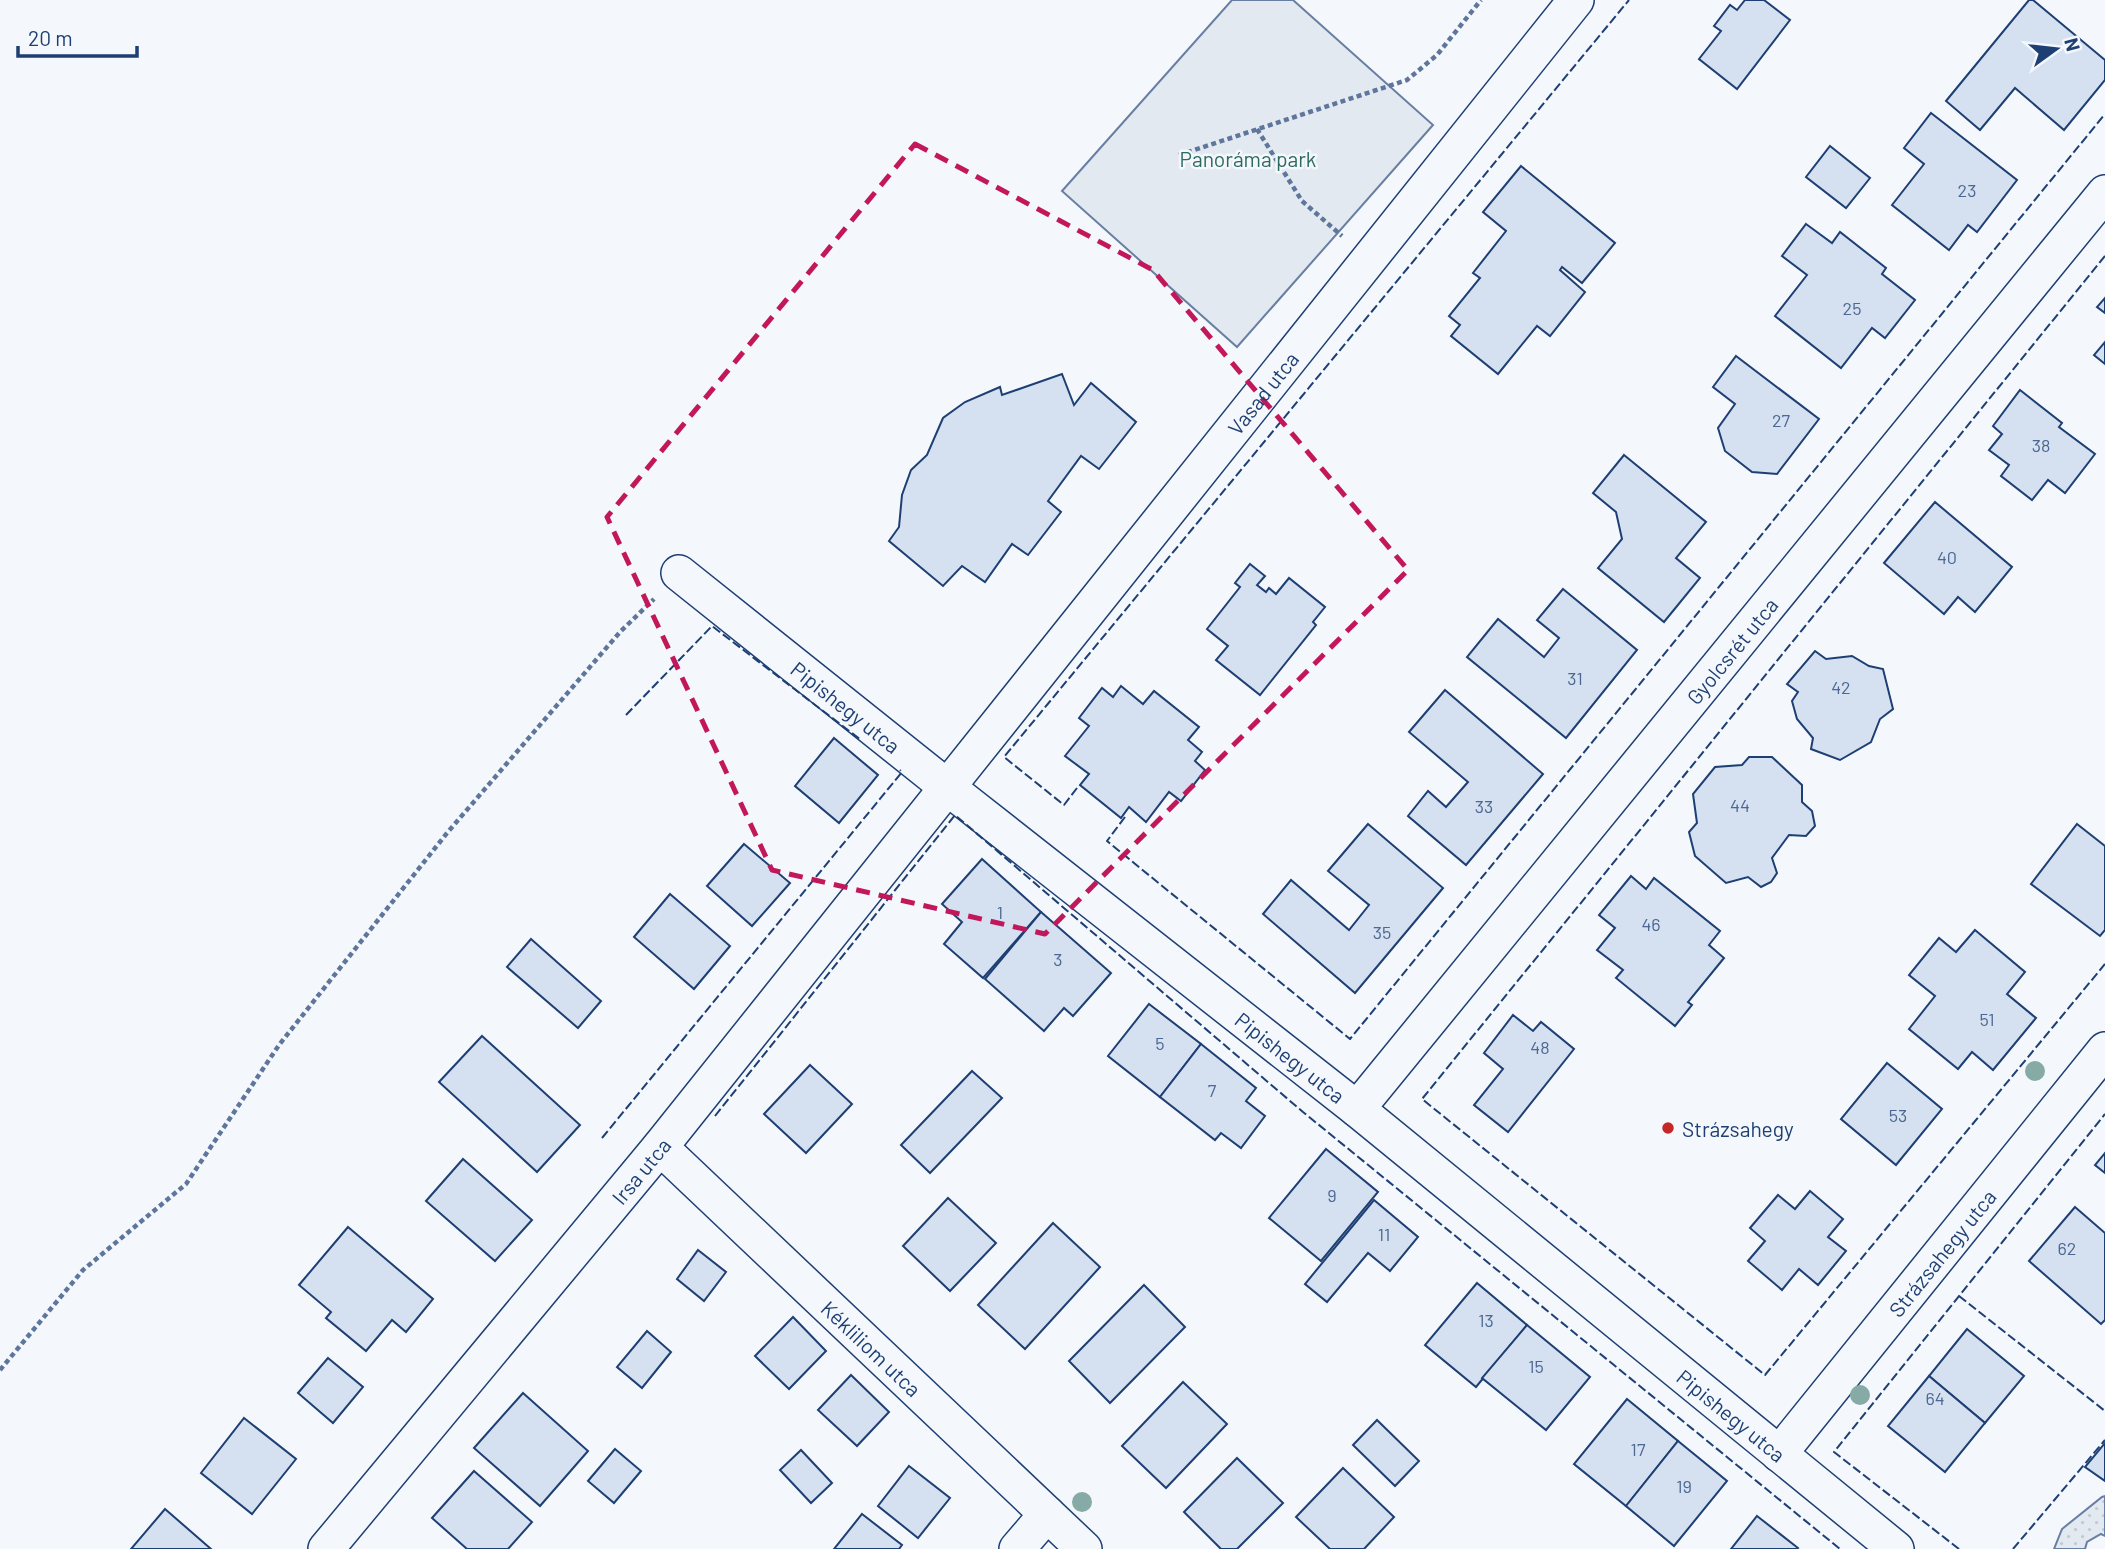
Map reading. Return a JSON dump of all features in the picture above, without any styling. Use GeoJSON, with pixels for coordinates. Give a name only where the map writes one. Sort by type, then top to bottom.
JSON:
{"type":"FeatureCollection","features":[{"type":"Feature","properties":{"kind":"street","name":"Vasad utca"},"geometry":{"type":"LineString","coordinates":[[947,787],[1576,0]]}},
{"type":"Feature","properties":{"kind":"street","name":"Gyolcsrét utca"},"geometry":{"type":"LineString","coordinates":[[1357,1109],[2105,193]]}},
{"type":"Feature","properties":{"kind":"street","name":"Pipishegy utca"},"geometry":{"type":"LineString","coordinates":[[679,573],[1357,1109],[1896,1549]]}},
{"type":"Feature","properties":{"kind":"street","name":"Irsa utca"},"geometry":{"type":"LineString","coordinates":[[326,1549],[660,1147],[947,787]]}},
{"type":"Feature","properties":{"kind":"street","name":"Strázsahegy utca"},"geometry":{"type":"LineString","coordinates":[[1779,1454],[2105,1050]]}},
{"type":"Feature","properties":{"kind":"street","name":"Kékliliom utca"},"geometry":{"type":"LineString","coordinates":[[660,1147],[1084,1549]]}},
{"type":"Feature","properties":{"kind":"street"},"geometry":{"type":"LineString","coordinates":[[1017,1549],[1047,1514]]}},
{"type":"Feature","properties":{"kind":"path"},"geometry":{"type":"LineString","coordinates":[[1179,155],[1407,80],[1437,55],[1481,0]]}},
{"type":"Feature","properties":{"kind":"path"},"geometry":{"type":"LineString","coordinates":[[1257,129],[1302,201],[1368,260]]}},
{"type":"Feature","properties":{"kind":"path"},"geometry":{"type":"LineString","coordinates":[[0,1370],[83,1270],[186,1184],[279,1045],[439,843],[620,632],[679,573]]}},
{"type":"Feature","properties":{"kind":"highlighted area"},"geometry":{"type":"Polygon","coordinates":[[[915,144],[1153,270],[1408,570],[1045,934],[772,870],[607,517],[915,144]]]}},
{"type":"Feature","properties":{"kind":"green space","name":"Panoráma park"},"geometry":{"type":"Polygon","coordinates":[[[1232,0],[1293,0],[1433,125],[1237,347],[1062,191],[1232,0]]]}},
{"type":"Feature","properties":{"kind":"green space"},"geometry":{"type":"Polygon","coordinates":[[[2105,1496],[2105,1536],[2101,1534],[2087,1542],[2085,1549],[2054,1549],[2062,1529],[2105,1496]]]}},
{"type":"Feature","properties":{"kind":"building"},"geometry":{"type":"Polygon","coordinates":[[[1745,0],[1764,0],[1790,20],[1737,89],[1699,59],[1721,31],[1714,26],[1730,5],[1737,10],[1745,0]]]}},
{"type":"Feature","properties":{"kind":"building"},"geometry":{"type":"Polygon","coordinates":[[[2029,0],[2033,0],[2105,60],[2105,80],[2064,130],[2015,88],[1980,130],[1946,101],[2029,0]]]}},
{"type":"Feature","properties":{"kind":"building"},"geometry":{"type":"Polygon","coordinates":[[[1931,113],[2017,180],[1977,232],[1968,225],[1949,250],[1892,205],[1924,164],[1904,148],[1931,113]]]}},
{"type":"Feature","properties":{"kind":"building"},"geometry":{"type":"Polygon","coordinates":[[[1830,146],[1870,178],[1846,208],[1806,177],[1830,146]]]}},
{"type":"Feature","properties":{"kind":"building"},"geometry":{"type":"Polygon","coordinates":[[[1521,166],[1615,243],[1582,283],[1562,267],[1560,270],[1585,292],[1550,336],[1537,326],[1498,374],[1451,336],[1460,325],[1449,316],[1480,278],[1473,273],[1506,231],[1483,212],[1521,166]]]}},
{"type":"Feature","properties":{"kind":"building"},"geometry":{"type":"Polygon","coordinates":[[[1806,224],[1832,243],[1840,232],[1886,268],[1882,274],[1915,300],[1885,338],[1872,328],[1841,368],[1775,316],[1807,275],[1782,256],[1806,224]]]}},
{"type":"Feature","properties":{"kind":"building"},"geometry":{"type":"Polygon","coordinates":[[[2105,298],[2105,313],[2097,307],[2105,298]]]}},
{"type":"Feature","properties":{"kind":"building"},"geometry":{"type":"Polygon","coordinates":[[[2105,342],[2105,364],[2094,355],[2105,342]]]}},
{"type":"Feature","properties":{"kind":"building"},"geometry":{"type":"Polygon","coordinates":[[[1736,356],[1819,419],[1777,474],[1752,472],[1725,451],[1718,428],[1735,404],[1713,387],[1736,356]]]}},
{"type":"Feature","properties":{"kind":"building"},"geometry":{"type":"Polygon","coordinates":[[[1062,374],[1074,405],[1091,383],[1136,422],[1099,469],[1081,456],[1048,501],[1061,512],[1028,555],[1012,544],[985,582],[962,566],[943,586],[889,541],[899,527],[902,495],[911,470],[927,455],[943,418],[965,402],[1000,387],[1002,395],[1062,374]]]}},
{"type":"Feature","properties":{"kind":"building"},"geometry":{"type":"Polygon","coordinates":[[[2020,390],[2062,423],[2059,427],[2095,454],[2065,493],[2048,480],[2032,500],[2001,476],[2009,465],[1989,450],[2002,434],[1993,426],[2020,390]]]}},
{"type":"Feature","properties":{"kind":"building"},"geometry":{"type":"Polygon","coordinates":[[[1624,455],[1706,522],[1676,558],[1700,578],[1664,622],[1598,568],[1622,539],[1616,512],[1593,493],[1624,455]]]}},
{"type":"Feature","properties":{"kind":"building"},"geometry":{"type":"Polygon","coordinates":[[[1935,502],[2012,567],[1975,612],[1958,597],[1944,614],[1884,563],[1935,502]]]}},
{"type":"Feature","properties":{"kind":"building"},"geometry":{"type":"Polygon","coordinates":[[[1250,564],[1265,576],[1257,585],[1266,592],[1269,588],[1276,594],[1289,578],[1325,607],[1313,622],[1316,625],[1260,695],[1216,660],[1228,646],[1207,629],[1240,587],[1235,583],[1250,564]]]}},
{"type":"Feature","properties":{"kind":"building"},"geometry":{"type":"Polygon","coordinates":[[[1563,589],[1637,650],[1566,738],[1467,657],[1498,619],[1544,657],[1559,638],[1537,620],[1563,589]]]}},
{"type":"Feature","properties":{"kind":"building"},"geometry":{"type":"Polygon","coordinates":[[[1815,651],[1826,659],[1852,656],[1869,666],[1883,669],[1893,709],[1880,719],[1871,742],[1840,760],[1811,749],[1813,738],[1797,719],[1792,701],[1798,692],[1787,684],[1815,651]]]}},
{"type":"Feature","properties":{"kind":"building"},"geometry":{"type":"Polygon","coordinates":[[[1121,686],[1143,704],[1154,691],[1199,727],[1188,740],[1202,752],[1195,761],[1205,770],[1181,801],[1169,792],[1146,822],[1129,807],[1121,818],[1080,785],[1089,774],[1065,756],[1089,726],[1079,718],[1102,688],[1113,697],[1121,686]]]}},
{"type":"Feature","properties":{"kind":"building"},"geometry":{"type":"Polygon","coordinates":[[[1445,690],[1543,774],[1466,865],[1408,816],[1428,791],[1446,807],[1468,782],[1409,732],[1445,690]]]}},
{"type":"Feature","properties":{"kind":"building"},"geometry":{"type":"Polygon","coordinates":[[[834,738],[878,775],[839,823],[795,786],[834,738]]]}},
{"type":"Feature","properties":{"kind":"building"},"geometry":{"type":"Polygon","coordinates":[[[1749,757],[1772,757],[1802,785],[1802,802],[1812,811],[1815,826],[1806,836],[1789,835],[1772,858],[1777,873],[1771,882],[1761,887],[1748,877],[1726,883],[1695,856],[1689,832],[1697,823],[1693,794],[1715,767],[1742,765],[1749,757]]]}},
{"type":"Feature","properties":{"kind":"building"},"geometry":{"type":"Polygon","coordinates":[[[1368,824],[1443,888],[1355,993],[1263,914],[1291,880],[1349,930],[1369,905],[1328,871],[1368,824]]]}},
{"type":"Feature","properties":{"kind":"building"},"geometry":{"type":"Polygon","coordinates":[[[2077,824],[2105,846],[2105,930],[2100,936],[2031,884],[2077,824]]]}},
{"type":"Feature","properties":{"kind":"building"},"geometry":{"type":"Polygon","coordinates":[[[744,844],[790,883],[752,926],[707,886],[744,844]]]}},
{"type":"Feature","properties":{"kind":"building"},"geometry":{"type":"Polygon","coordinates":[[[982,859],[1041,912],[983,978],[944,944],[962,922],[942,904],[982,859]]]}},
{"type":"Feature","properties":{"kind":"building"},"geometry":{"type":"Polygon","coordinates":[[[1631,876],[1646,889],[1654,878],[1720,931],[1709,945],[1724,958],[1688,1002],[1692,1005],[1675,1026],[1616,978],[1623,970],[1597,950],[1615,928],[1599,915],[1631,876]]]}},
{"type":"Feature","properties":{"kind":"building"},"geometry":{"type":"Polygon","coordinates":[[[670,894],[730,946],[694,989],[634,937],[670,894]]]}},
{"type":"Feature","properties":{"kind":"building"},"geometry":{"type":"Polygon","coordinates":[[[1041,912],[1111,973],[1073,1016],[1064,1008],[1044,1031],[985,979],[1041,912]]]}},
{"type":"Feature","properties":{"kind":"building"},"geometry":{"type":"Polygon","coordinates":[[[1975,930],[2025,972],[2007,994],[2036,1018],[1993,1070],[1972,1052],[1958,1069],[1909,1029],[1935,996],[1909,975],[1939,938],[1956,952],[1975,930]]]}},
{"type":"Feature","properties":{"kind":"building"},"geometry":{"type":"Polygon","coordinates":[[[531,939],[601,1001],[578,1028],[507,967],[531,939]]]}},
{"type":"Feature","properties":{"kind":"building"},"geometry":{"type":"Polygon","coordinates":[[[1149,1004],[1201,1044],[1160,1097],[1108,1056],[1149,1004]]]}},
{"type":"Feature","properties":{"kind":"building"},"geometry":{"type":"Polygon","coordinates":[[[1513,1015],[1533,1031],[1541,1022],[1574,1049],[1508,1132],[1474,1105],[1503,1069],[1484,1053],[1513,1015]]]}},
{"type":"Feature","properties":{"kind":"building"},"geometry":{"type":"Polygon","coordinates":[[[482,1036],[580,1125],[537,1172],[439,1082],[482,1036]]]}},
{"type":"Feature","properties":{"kind":"building"},"geometry":{"type":"Polygon","coordinates":[[[1201,1044],[1256,1088],[1246,1101],[1265,1116],[1241,1148],[1221,1133],[1215,1140],[1160,1097],[1201,1044]]]}},
{"type":"Feature","properties":{"kind":"building"},"geometry":{"type":"Polygon","coordinates":[[[1887,1063],[1942,1109],[1896,1165],[1841,1119],[1887,1063]]]}},
{"type":"Feature","properties":{"kind":"building"},"geometry":{"type":"Polygon","coordinates":[[[810,1065],[852,1104],[806,1153],[764,1114],[810,1065]]]}},
{"type":"Feature","properties":{"kind":"building"},"geometry":{"type":"Polygon","coordinates":[[[972,1071],[1002,1098],[930,1173],[901,1145],[972,1071]]]}},
{"type":"Feature","properties":{"kind":"building"},"geometry":{"type":"Polygon","coordinates":[[[1326,1149],[1378,1192],[1321,1261],[1269,1218],[1326,1149]]]}},
{"type":"Feature","properties":{"kind":"building"},"geometry":{"type":"Polygon","coordinates":[[[2105,1153],[2105,1173],[2095,1165],[2105,1153]]]}},
{"type":"Feature","properties":{"kind":"building"},"geometry":{"type":"Polygon","coordinates":[[[463,1159],[532,1220],[495,1261],[426,1201],[463,1159]]]}},
{"type":"Feature","properties":{"kind":"building"},"geometry":{"type":"Polygon","coordinates":[[[1810,1191],[1843,1219],[1828,1237],[1846,1251],[1818,1285],[1799,1269],[1782,1290],[1748,1261],[1765,1241],[1750,1228],[1778,1195],[1795,1209],[1810,1191]]]}},
{"type":"Feature","properties":{"kind":"building"},"geometry":{"type":"Polygon","coordinates":[[[948,1198],[996,1243],[950,1291],[903,1246],[948,1198]]]}},
{"type":"Feature","properties":{"kind":"building"},"geometry":{"type":"Polygon","coordinates":[[[1374,1200],[1418,1237],[1390,1271],[1368,1253],[1327,1302],[1305,1284],[1374,1200]]]}},
{"type":"Feature","properties":{"kind":"building"},"geometry":{"type":"Polygon","coordinates":[[[2075,1207],[2105,1233],[2105,1320],[2101,1324],[2029,1261],[2075,1207]]]}},
{"type":"Feature","properties":{"kind":"building"},"geometry":{"type":"Polygon","coordinates":[[[1053,1223],[1100,1267],[1025,1349],[978,1305],[1053,1223]]]}},
{"type":"Feature","properties":{"kind":"building"},"geometry":{"type":"Polygon","coordinates":[[[348,1227],[433,1299],[406,1332],[392,1320],[366,1351],[326,1318],[331,1312],[299,1285],[348,1227]]]}},
{"type":"Feature","properties":{"kind":"building"},"geometry":{"type":"Polygon","coordinates":[[[698,1250],[726,1272],[704,1301],[677,1279],[698,1250]]]}},
{"type":"Feature","properties":{"kind":"building"},"geometry":{"type":"Polygon","coordinates":[[[1477,1283],[1527,1325],[1476,1387],[1425,1345],[1477,1283]]]}},
{"type":"Feature","properties":{"kind":"building"},"geometry":{"type":"Polygon","coordinates":[[[1144,1285],[1185,1327],[1110,1403],[1069,1361],[1144,1285]]]}},
{"type":"Feature","properties":{"kind":"building"},"geometry":{"type":"Polygon","coordinates":[[[793,1317],[826,1351],[789,1389],[755,1356],[793,1317]]]}},
{"type":"Feature","properties":{"kind":"building"},"geometry":{"type":"Polygon","coordinates":[[[1527,1325],[1590,1377],[1546,1430],[1482,1378],[1527,1325]]]}},
{"type":"Feature","properties":{"kind":"building"},"geometry":{"type":"Polygon","coordinates":[[[1967,1329],[2024,1376],[1985,1423],[1929,1376],[1967,1329]]]}},
{"type":"Feature","properties":{"kind":"building"},"geometry":{"type":"Polygon","coordinates":[[[647,1331],[671,1352],[642,1388],[617,1367],[647,1331]]]}},
{"type":"Feature","properties":{"kind":"building"},"geometry":{"type":"Polygon","coordinates":[[[328,1358],[363,1387],[333,1423],[298,1393],[328,1358]]]}},
{"type":"Feature","properties":{"kind":"building"},"geometry":{"type":"Polygon","coordinates":[[[851,1375],[889,1412],[857,1446],[818,1410],[851,1375]]]}},
{"type":"Feature","properties":{"kind":"building"},"geometry":{"type":"Polygon","coordinates":[[[1929,1376],[1985,1423],[1945,1472],[1888,1426],[1929,1376]]]}},
{"type":"Feature","properties":{"kind":"building"},"geometry":{"type":"Polygon","coordinates":[[[1183,1382],[1227,1424],[1166,1488],[1122,1446],[1183,1382]]]}},
{"type":"Feature","properties":{"kind":"building"},"geometry":{"type":"Polygon","coordinates":[[[523,1393],[588,1451],[540,1506],[474,1448],[523,1393]]]}},
{"type":"Feature","properties":{"kind":"building"},"geometry":{"type":"Polygon","coordinates":[[[1627,1399],[1678,1441],[1626,1506],[1574,1464],[1627,1399]]]}},
{"type":"Feature","properties":{"kind":"building"},"geometry":{"type":"Polygon","coordinates":[[[244,1418],[296,1459],[252,1514],[201,1473],[244,1418]]]}},
{"type":"Feature","properties":{"kind":"building"},"geometry":{"type":"Polygon","coordinates":[[[1377,1420],[1419,1461],[1395,1486],[1353,1445],[1377,1420]]]}},
{"type":"Feature","properties":{"kind":"building"},"geometry":{"type":"Polygon","coordinates":[[[1678,1441],[1727,1481],[1674,1546],[1626,1506],[1678,1441]]]}},
{"type":"Feature","properties":{"kind":"building"},"geometry":{"type":"Polygon","coordinates":[[[2105,1443],[2105,1481],[2085,1467],[2105,1443]]]}},
{"type":"Feature","properties":{"kind":"building"},"geometry":{"type":"Polygon","coordinates":[[[615,1449],[641,1471],[614,1503],[588,1481],[615,1449]]]}},
{"type":"Feature","properties":{"kind":"building"},"geometry":{"type":"Polygon","coordinates":[[[801,1450],[832,1483],[811,1503],[780,1470],[801,1450]]]}},
{"type":"Feature","properties":{"kind":"building"},"geometry":{"type":"Polygon","coordinates":[[[1237,1458],[1283,1503],[1237,1549],[1221,1549],[1184,1512],[1237,1458]]]}},
{"type":"Feature","properties":{"kind":"building"},"geometry":{"type":"Polygon","coordinates":[[[909,1466],[950,1498],[918,1538],[878,1506],[909,1466]]]}},
{"type":"Feature","properties":{"kind":"building"},"geometry":{"type":"Polygon","coordinates":[[[1343,1468],[1394,1517],[1364,1549],[1330,1549],[1296,1517],[1343,1468]]]}},
{"type":"Feature","properties":{"kind":"building"},"geometry":{"type":"Polygon","coordinates":[[[474,1471],[532,1522],[508,1549],[467,1549],[432,1518],[474,1471]]]}},
{"type":"Feature","properties":{"kind":"building"},"geometry":{"type":"Polygon","coordinates":[[[165,1509],[211,1549],[131,1549],[165,1509]]]}},
{"type":"Feature","properties":{"kind":"building"},"geometry":{"type":"Polygon","coordinates":[[[862,1514],[902,1545],[899,1549],[834,1549],[862,1514]]]}},
{"type":"Feature","properties":{"kind":"building"},"geometry":{"type":"Polygon","coordinates":[[[1757,1516],[1798,1548],[1731,1549],[1757,1516]]]}},
{"type":"Feature","properties":{"kind":"fence"},"geometry":{"type":"LineString","coordinates":[[1077,788],[1064,805],[1004,757],[1629,0]]}},
{"type":"Feature","properties":{"kind":"fence"},"geometry":{"type":"LineString","coordinates":[[1125,817],[1107,841],[1350,1039],[2105,114]]}},
{"type":"Feature","properties":{"kind":"fence"},"geometry":{"type":"LineString","coordinates":[[2105,256],[1422,1099],[1765,1375],[2105,964]]}},
{"type":"Feature","properties":{"kind":"fence"},"geometry":{"type":"LineString","coordinates":[[626,715],[712,626],[861,740]]}},
{"type":"Feature","properties":{"kind":"fence"},"geometry":{"type":"LineString","coordinates":[[602,1138],[902,772],[900,770]]}},
{"type":"Feature","properties":{"kind":"fence"},"geometry":{"type":"LineString","coordinates":[[715,1116],[955,815],[1303,1112],[1840,1549]]}},
{"type":"Feature","properties":{"kind":"fence"},"geometry":{"type":"LineString","coordinates":[[1959,1549],[1834,1452],[2105,1114]]}},
{"type":"Feature","properties":{"kind":"fence"},"geometry":{"type":"LineString","coordinates":[[1959,1296],[2105,1411]]}},
{"type":"Feature","properties":{"kind":"fence"},"geometry":{"type":"LineString","coordinates":[[2013,1549],[2105,1440]]}},
{"type":"Feature","properties":{"kind":"place","name":"Strázsahegy"},"geometry":{"type":"Point","coordinates":[1668,1128]}}]}
